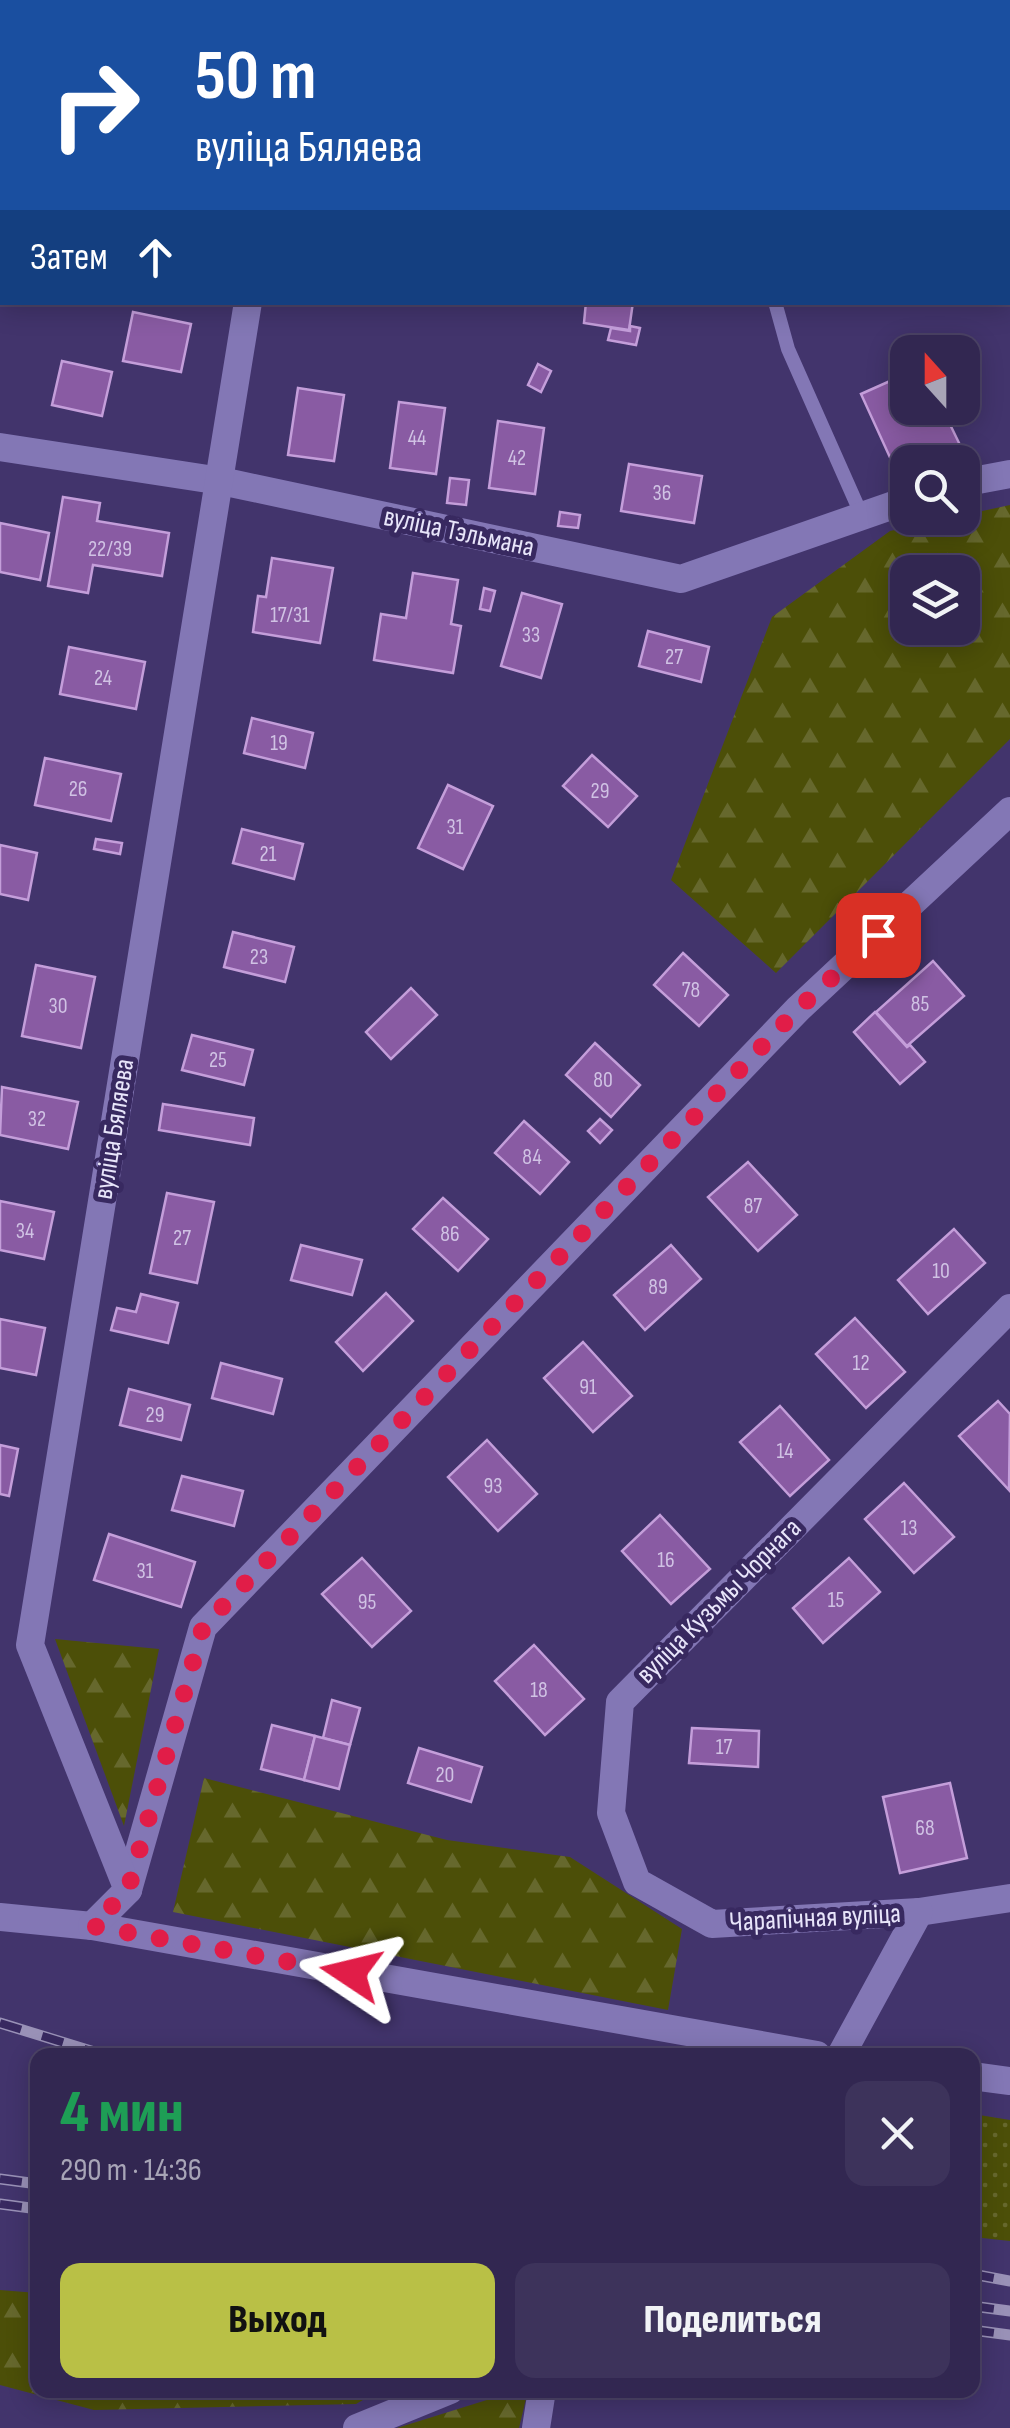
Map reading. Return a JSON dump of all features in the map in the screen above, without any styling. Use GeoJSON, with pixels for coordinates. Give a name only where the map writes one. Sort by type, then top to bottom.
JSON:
{"type":"FeatureCollection","features":[{"type":"Feature","properties":{"kind":"street","name":"вуліца Бяляева"},"geometry":{"type":"LineString","coordinates":[[128,1890],[30,1645],[248,305]]}},
{"type":"Feature","properties":{"kind":"street","name":"вуліца Тэльмана"},"geometry":{"type":"LineString","coordinates":[[0,447],[221,481],[681,579],[890,506]]}},
{"type":"Feature","properties":{"kind":"street"},"geometry":{"type":"LineString","coordinates":[[980,480],[1010,474]]}},
{"type":"Feature","properties":{"kind":"street"},"geometry":{"type":"LineString","coordinates":[[92,1926],[128,1890],[203,1627],[798,1009],[1010,811]]}},
{"type":"Feature","properties":{"kind":"street","name":"вуліца Кузьмы Чорнага"},"geometry":{"type":"LineString","coordinates":[[712,1924],[637,1882],[611,1813],[620,1702],[1010,1308]]}},
{"type":"Feature","properties":{"kind":"street","name":"Чарапічная вуліца"},"geometry":{"type":"LineString","coordinates":[[712,1924],[919,1912],[1010,1898]]}},
{"type":"Feature","properties":{"kind":"street","name":"Чарапічная вуліца"},"geometry":{"type":"LineString","coordinates":[[845,2048],[919,1912]]}},
{"type":"Feature","properties":{"kind":"street"},"geometry":{"type":"LineString","coordinates":[[0,1917],[92,1926],[778,2048]]}},
{"type":"Feature","properties":{"kind":"street"},"geometry":{"type":"LineString","coordinates":[[980,2077],[1010,2081]]}},
{"type":"Feature","properties":{"kind":"street"},"geometry":{"type":"LineString","coordinates":[[357,2428],[430,2398]]}},
{"type":"Feature","properties":{"kind":"lane"},"geometry":{"type":"LineString","coordinates":[[777,305],[788,349],[862,516]]}},
{"type":"Feature","properties":{"kind":"green space"},"geometry":{"type":"Polygon","coordinates":[[[1010,505],[1010,739],[776,973],[671,880],[772,617],[890,531],[890,535],[980,535],[980,512],[1010,505]]]}},
{"type":"Feature","properties":{"kind":"green space"},"geometry":{"type":"Polygon","coordinates":[[[55,1639],[159,1649],[124,1826],[55,1639]]]}},
{"type":"Feature","properties":{"kind":"green space"},"geometry":{"type":"Polygon","coordinates":[[[204,1778],[447,1840],[570,1857],[682,1929],[668,2010],[173,1912],[204,1778]]]}},
{"type":"Feature","properties":{"kind":"green space"},"geometry":{"type":"Polygon","coordinates":[[[980,2115],[1010,2120],[1010,2241],[980,2238],[980,2115]]]}},
{"type":"Feature","properties":{"kind":"green space"},"geometry":{"type":"Polygon","coordinates":[[[0,2290],[30,2292],[30,2393],[0,2385],[0,2290]]]}},
{"type":"Feature","properties":{"kind":"green space"},"geometry":{"type":"Polygon","coordinates":[[[49,2398],[366,2398],[356,2404],[94,2410],[49,2398]]]}},
{"type":"Feature","properties":{"kind":"green space"},"geometry":{"type":"Polygon","coordinates":[[[493,2398],[526,2398],[519,2428],[397,2428],[493,2398]]]}},
{"type":"Feature","properties":{"kind":"building"},"geometry":{"type":"Polygon","coordinates":[[[586,305],[633,305],[629,330],[584,323],[586,305]]]}},
{"type":"Feature","properties":{"kind":"building"},"geometry":{"type":"Polygon","coordinates":[[[133,312],[191,324],[181,372],[123,361],[133,312]]]}},
{"type":"Feature","properties":{"kind":"building"},"geometry":{"type":"Polygon","coordinates":[[[630,326],[640,328],[636,345],[608,340],[611,328],[630,331],[630,326]]]}},
{"type":"Feature","properties":{"kind":"building"},"geometry":{"type":"Polygon","coordinates":[[[62,361],[112,372],[102,416],[52,405],[62,361]]]}},
{"type":"Feature","properties":{"kind":"building"},"geometry":{"type":"Polygon","coordinates":[[[538,364],[551,371],[541,392],[528,385],[538,364]]]}},
{"type":"Feature","properties":{"kind":"building"},"geometry":{"type":"Polygon","coordinates":[[[890,381],[890,425],[950,425],[960,445],[890,445],[890,457],[861,394],[890,381]]]}},
{"type":"Feature","properties":{"kind":"building"},"geometry":{"type":"Polygon","coordinates":[[[298,388],[344,395],[334,461],[288,455],[298,388]]]}},
{"type":"Feature","properties":{"kind":"building"},"geometry":{"type":"Polygon","coordinates":[[[399,402],[445,408],[436,474],[390,468],[399,402]]]}},
{"type":"Feature","properties":{"kind":"building"},"geometry":{"type":"Polygon","coordinates":[[[498,421],[544,428],[535,494],[489,488],[498,421]]]}},
{"type":"Feature","properties":{"kind":"building"},"geometry":{"type":"Polygon","coordinates":[[[629,464],[702,476],[694,523],[621,511],[629,464]]]}},
{"type":"Feature","properties":{"kind":"building"},"geometry":{"type":"Polygon","coordinates":[[[450,478],[469,480],[466,505],[447,503],[450,478]]]}},
{"type":"Feature","properties":{"kind":"building"},"geometry":{"type":"Polygon","coordinates":[[[63,497],[100,503],[97,521],[169,533],[162,576],[93,565],[88,593],[48,586],[63,497]]]}},
{"type":"Feature","properties":{"kind":"building"},"geometry":{"type":"Polygon","coordinates":[[[560,512],[580,515],[578,528],[558,526],[560,512]]]}},
{"type":"Feature","properties":{"kind":"building"},"geometry":{"type":"Polygon","coordinates":[[[0,523],[49,533],[40,580],[0,572],[0,523]]]}},
{"type":"Feature","properties":{"kind":"building"},"geometry":{"type":"Polygon","coordinates":[[[272,558],[333,568],[320,643],[253,632],[258,596],[266,597],[272,558]]]}},
{"type":"Feature","properties":{"kind":"building"},"geometry":{"type":"Polygon","coordinates":[[[413,573],[458,580],[451,624],[461,626],[453,673],[374,660],[381,614],[406,618],[413,573]]]}},
{"type":"Feature","properties":{"kind":"building"},"geometry":{"type":"Polygon","coordinates":[[[484,588],[495,591],[490,611],[480,609],[484,588]]]}},
{"type":"Feature","properties":{"kind":"building"},"geometry":{"type":"Polygon","coordinates":[[[522,593],[562,604],[541,678],[501,666],[522,593]]]}},
{"type":"Feature","properties":{"kind":"building"},"geometry":{"type":"Polygon","coordinates":[[[648,631],[709,647],[701,682],[639,666],[648,631]]]}},
{"type":"Feature","properties":{"kind":"building"},"geometry":{"type":"Polygon","coordinates":[[[69,647],[145,662],[136,709],[60,694],[69,647]]]}},
{"type":"Feature","properties":{"kind":"building"},"geometry":{"type":"Polygon","coordinates":[[[252,718],[313,733],[305,768],[244,753],[252,718]]]}},
{"type":"Feature","properties":{"kind":"building"},"geometry":{"type":"Polygon","coordinates":[[[592,755],[637,796],[608,827],[563,786],[592,755]]]}},
{"type":"Feature","properties":{"kind":"building"},"geometry":{"type":"Polygon","coordinates":[[[45,758],[121,774],[111,821],[35,805],[45,758]]]}},
{"type":"Feature","properties":{"kind":"building"},"geometry":{"type":"Polygon","coordinates":[[[448,785],[493,806],[463,869],[418,848],[448,785]]]}},
{"type":"Feature","properties":{"kind":"building"},"geometry":{"type":"Polygon","coordinates":[[[242,829],[303,844],[294,879],[233,863],[242,829]]]}},
{"type":"Feature","properties":{"kind":"building"},"geometry":{"type":"Polygon","coordinates":[[[96,839],[122,843],[120,854],[94,849],[96,839]]]}},
{"type":"Feature","properties":{"kind":"building"},"geometry":{"type":"Polygon","coordinates":[[[0,845],[37,853],[28,900],[0,894],[0,845]]]}},
{"type":"Feature","properties":{"kind":"building"},"geometry":{"type":"Polygon","coordinates":[[[233,932],[294,947],[285,982],[224,967],[233,932]]]}},
{"type":"Feature","properties":{"kind":"building"},"geometry":{"type":"Polygon","coordinates":[[[683,953],[728,995],[699,1026],[654,985],[683,953]]]}},
{"type":"Feature","properties":{"kind":"building"},"geometry":{"type":"Polygon","coordinates":[[[933,961],[964,996],[907,1046],[876,1012],[933,961]]]}},
{"type":"Feature","properties":{"kind":"building"},"geometry":{"type":"Polygon","coordinates":[[[36,965],[95,977],[81,1048],[22,1036],[36,965]]]}},
{"type":"Feature","properties":{"kind":"building"},"geometry":{"type":"Polygon","coordinates":[[[411,988],[437,1015],[391,1059],[366,1032],[411,988]]]}},
{"type":"Feature","properties":{"kind":"building"},"geometry":{"type":"Polygon","coordinates":[[[875,1012],[925,1062],[900,1084],[854,1032],[875,1012]]]}},
{"type":"Feature","properties":{"kind":"building"},"geometry":{"type":"Polygon","coordinates":[[[192,1035],[253,1050],[244,1085],[182,1070],[192,1035]]]}},
{"type":"Feature","properties":{"kind":"building"},"geometry":{"type":"Polygon","coordinates":[[[595,1043],[640,1085],[611,1117],[566,1075],[595,1043]]]}},
{"type":"Feature","properties":{"kind":"building"},"geometry":{"type":"Polygon","coordinates":[[[2,1087],[78,1102],[68,1149],[0,1135],[2,1087]]]}},
{"type":"Feature","properties":{"kind":"building"},"geometry":{"type":"Polygon","coordinates":[[[163,1104],[254,1118],[250,1145],[159,1130],[163,1104]]]}},
{"type":"Feature","properties":{"kind":"building"},"geometry":{"type":"Polygon","coordinates":[[[600,1119],[612,1130],[600,1143],[588,1131],[600,1119]]]}},
{"type":"Feature","properties":{"kind":"building"},"geometry":{"type":"Polygon","coordinates":[[[524,1121],[569,1162],[540,1194],[495,1153],[524,1121]]]}},
{"type":"Feature","properties":{"kind":"building"},"geometry":{"type":"Polygon","coordinates":[[[748,1162],[797,1215],[758,1251],[708,1197],[748,1162]]]}},
{"type":"Feature","properties":{"kind":"building"},"geometry":{"type":"Polygon","coordinates":[[[167,1193],[214,1202],[197,1283],[150,1273],[167,1193]]]}},
{"type":"Feature","properties":{"kind":"building"},"geometry":{"type":"Polygon","coordinates":[[[443,1198],[488,1239],[458,1271],[413,1229],[443,1198]]]}},
{"type":"Feature","properties":{"kind":"building"},"geometry":{"type":"Polygon","coordinates":[[[0,1201],[54,1212],[44,1259],[0,1250],[0,1201]]]}},
{"type":"Feature","properties":{"kind":"building"},"geometry":{"type":"Polygon","coordinates":[[[954,1229],[985,1263],[928,1314],[898,1280],[954,1229]]]}},
{"type":"Feature","properties":{"kind":"building"},"geometry":{"type":"Polygon","coordinates":[[[301,1245],[362,1260],[352,1295],[291,1280],[301,1245]]]}},
{"type":"Feature","properties":{"kind":"building"},"geometry":{"type":"Polygon","coordinates":[[[671,1245],[701,1279],[645,1330],[614,1295],[671,1245]]]}},
{"type":"Feature","properties":{"kind":"building"},"geometry":{"type":"Polygon","coordinates":[[[386,1293],[413,1321],[363,1371],[336,1342],[386,1293]]]}},
{"type":"Feature","properties":{"kind":"building"},"geometry":{"type":"Polygon","coordinates":[[[141,1294],[178,1303],[168,1343],[111,1330],[117,1308],[136,1312],[141,1294]]]}},
{"type":"Feature","properties":{"kind":"building"},"geometry":{"type":"Polygon","coordinates":[[[855,1318],[905,1372],[866,1408],[816,1354],[855,1318]]]}},
{"type":"Feature","properties":{"kind":"building"},"geometry":{"type":"Polygon","coordinates":[[[0,1319],[45,1328],[36,1375],[0,1368],[0,1319]]]}},
{"type":"Feature","properties":{"kind":"building"},"geometry":{"type":"Polygon","coordinates":[[[583,1342],[632,1396],[593,1432],[544,1378],[583,1342]]]}},
{"type":"Feature","properties":{"kind":"building"},"geometry":{"type":"Polygon","coordinates":[[[221,1363],[282,1379],[273,1414],[212,1398],[221,1363]]]}},
{"type":"Feature","properties":{"kind":"building"},"geometry":{"type":"Polygon","coordinates":[[[129,1389],[190,1405],[181,1440],[120,1425],[129,1389]]]}},
{"type":"Feature","properties":{"kind":"building"},"geometry":{"type":"Polygon","coordinates":[[[998,1401],[1010,1414],[1009,1490],[959,1436],[998,1401]]]}},
{"type":"Feature","properties":{"kind":"building"},"geometry":{"type":"Polygon","coordinates":[[[780,1406],[829,1460],[790,1496],[740,1442],[780,1406]]]}},
{"type":"Feature","properties":{"kind":"building"},"geometry":{"type":"Polygon","coordinates":[[[487,1440],[537,1494],[498,1531],[448,1477],[487,1440]]]}},
{"type":"Feature","properties":{"kind":"building"},"geometry":{"type":"Polygon","coordinates":[[[0,1445],[18,1449],[9,1496],[0,1494],[0,1445]]]}},
{"type":"Feature","properties":{"kind":"building"},"geometry":{"type":"Polygon","coordinates":[[[182,1476],[243,1491],[234,1526],[172,1510],[182,1476]]]}},
{"type":"Feature","properties":{"kind":"building"},"geometry":{"type":"Polygon","coordinates":[[[904,1483],[954,1537],[914,1573],[865,1519],[904,1483]]]}},
{"type":"Feature","properties":{"kind":"building"},"geometry":{"type":"Polygon","coordinates":[[[660,1515],[710,1569],[671,1604],[622,1551],[660,1515]]]}},
{"type":"Feature","properties":{"kind":"building"},"geometry":{"type":"Polygon","coordinates":[[[109,1534],[195,1562],[181,1607],[94,1580],[109,1534]]]}},
{"type":"Feature","properties":{"kind":"building"},"geometry":{"type":"Polygon","coordinates":[[[362,1558],[411,1611],[372,1647],[322,1594],[362,1558]]]}},
{"type":"Feature","properties":{"kind":"building"},"geometry":{"type":"Polygon","coordinates":[[[849,1558],[880,1592],[823,1643],[793,1608],[849,1558]]]}},
{"type":"Feature","properties":{"kind":"building"},"geometry":{"type":"Polygon","coordinates":[[[534,1645],[584,1699],[545,1735],[495,1681],[534,1645]]]}},
{"type":"Feature","properties":{"kind":"building"},"geometry":{"type":"Polygon","coordinates":[[[332,1700],[360,1708],[350,1745],[323,1738],[332,1700]]]}},
{"type":"Feature","properties":{"kind":"building"},"geometry":{"type":"Polygon","coordinates":[[[272,1725],[315,1736],[304,1780],[261,1769],[272,1725]]]}},
{"type":"Feature","properties":{"kind":"building"},"geometry":{"type":"Polygon","coordinates":[[[692,1728],[759,1731],[758,1767],[689,1763],[692,1728]]]}},
{"type":"Feature","properties":{"kind":"building"},"geometry":{"type":"Polygon","coordinates":[[[315,1736],[350,1745],[339,1789],[304,1780],[315,1736]]]}},
{"type":"Feature","properties":{"kind":"building"},"geometry":{"type":"Polygon","coordinates":[[[419,1748],[482,1767],[471,1802],[408,1783],[419,1748]]]}},
{"type":"Feature","properties":{"kind":"building"},"geometry":{"type":"Polygon","coordinates":[[[950,1783],[967,1858],[900,1873],[883,1797],[950,1783]]]}},
{"type":"Feature","properties":{"kind":"railway"},"geometry":{"type":"LineString","coordinates":[[0,2023],[81,2048]]}},
{"type":"Feature","properties":{"kind":"railway"},"geometry":{"type":"LineString","coordinates":[[0,2179],[30,2183]]}},
{"type":"Feature","properties":{"kind":"railway"},"geometry":{"type":"LineString","coordinates":[[0,2204],[30,2208]]}},
{"type":"Feature","properties":{"kind":"railway"},"geometry":{"type":"LineString","coordinates":[[980,2275],[1010,2281]]}},
{"type":"Feature","properties":{"kind":"railway"},"geometry":{"type":"LineString","coordinates":[[980,2307],[1010,2311]]}},
{"type":"Feature","properties":{"kind":"railway"},"geometry":{"type":"LineString","coordinates":[[980,2331],[1010,2335]]}},
{"type":"Feature","properties":{"kind":"route"},"geometry":{"type":"LineString","coordinates":[[351,1973],[92,1926],[128,1890],[203,1627],[798,1009],[878,935]]}}]}
